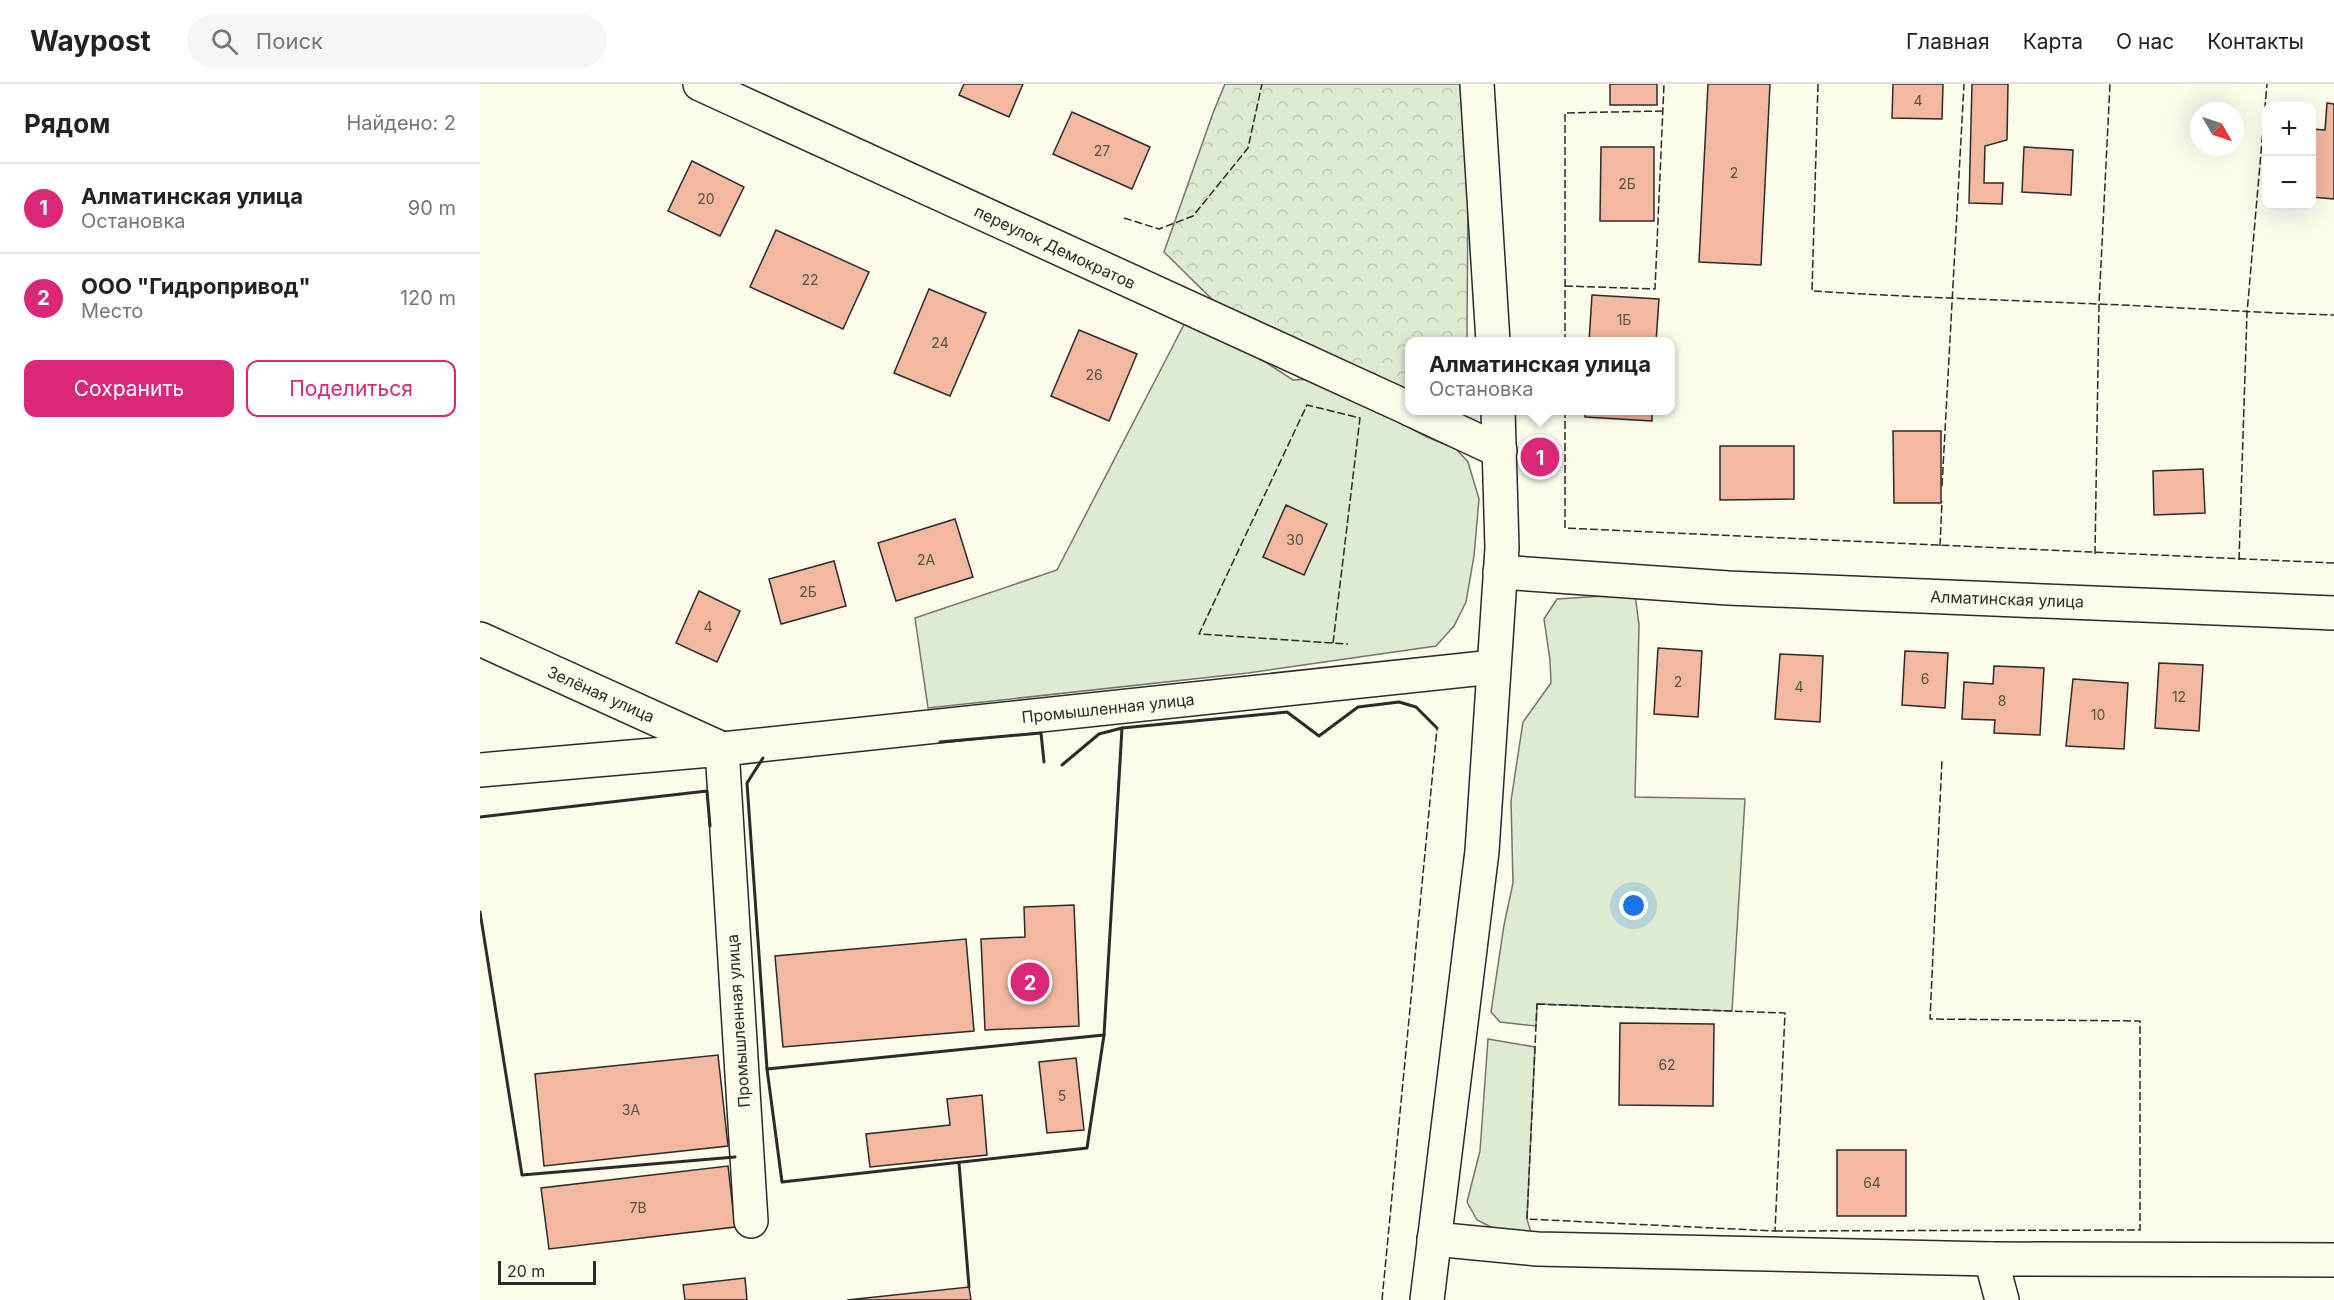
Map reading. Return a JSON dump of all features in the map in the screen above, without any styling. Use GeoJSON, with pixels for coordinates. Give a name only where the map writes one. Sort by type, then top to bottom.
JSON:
{"type":"FeatureCollection","features":[{"type":"Feature","properties":{"kind":"street","name":"переулок Демократов"},"geometry":{"type":"LineString","coordinates":[[700,84],[1405,407]]}},
{"type":"Feature","properties":{"kind":"street"},"geometry":{"type":"LineString","coordinates":[[1477,84],[1494,337]]}},
{"type":"Feature","properties":{"kind":"street","name":"переулок Демократов"},"geometry":{"type":"LineString","coordinates":[[1422,415],[1500,451]]}},
{"type":"Feature","properties":{"kind":"street"},"geometry":{"type":"LineString","coordinates":[[1426,1300],[1482,851],[1500,573],[1498,415]]}},
{"type":"Feature","properties":{"kind":"street","name":"Алматинская улица"},"geometry":{"type":"LineString","coordinates":[[1500,573],[1740,588],[2334,613]]}},
{"type":"Feature","properties":{"kind":"street","name":"Зелёная улица"},"geometry":{"type":"LineString","coordinates":[[480,639],[722,748]]}},
{"type":"Feature","properties":{"kind":"street","name":"Промышленная улица"},"geometry":{"type":"LineString","coordinates":[[480,770],[722,748],[1493,667]]}},
{"type":"Feature","properties":{"kind":"street","name":"Промышленная улица"},"geometry":{"type":"LineString","coordinates":[[722,748],[751,1221]]}},
{"type":"Feature","properties":{"kind":"street"},"geometry":{"type":"LineString","coordinates":[[1434,1239],[1537,1249],[1990,1259],[2334,1260]]}},
{"type":"Feature","properties":{"kind":"street"},"geometry":{"type":"LineString","coordinates":[[1990,1259],[2002,1300]]}},
{"type":"Feature","properties":{"kind":"green space"},"geometry":{"type":"Polygon","coordinates":[[[1225,84],[1460,84],[1468,182],[1467,337],[1405,337],[1405,390],[1220,307],[1164,252],[1225,84]]]}},
{"type":"Feature","properties":{"kind":"green space"},"geometry":{"type":"Polygon","coordinates":[[[1190,313],[1293,380],[1317,379],[1427,437],[1456,449],[1468,462],[1479,499],[1474,556],[1466,602],[1454,626],[1436,646],[1248,673],[928,708],[915,618],[1057,570],[1190,313]]]}},
{"type":"Feature","properties":{"kind":"green space"},"geometry":{"type":"Polygon","coordinates":[[[1635,594],[1639,625],[1635,797],[1745,799],[1732,1011],[1537,1004],[1536,1026],[1500,1022],[1491,1012],[1504,925],[1513,883],[1511,801],[1523,722],[1551,683],[1544,619],[1557,599],[1635,594]]]}},
{"type":"Feature","properties":{"kind":"green space"},"geometry":{"type":"Polygon","coordinates":[[[1488,1039],[1535,1047],[1527,1219],[1533,1240],[1497,1230],[1477,1220],[1467,1202],[1480,1151],[1488,1039]]]}},
{"type":"Feature","properties":{"kind":"building"},"geometry":{"type":"Polygon","coordinates":[[[964,84],[1023,84],[1009,117],[959,95],[964,84]]]}},
{"type":"Feature","properties":{"kind":"building"},"geometry":{"type":"Polygon","coordinates":[[[1610,84],[1657,84],[1657,105],[1610,105],[1610,84]]]}},
{"type":"Feature","properties":{"kind":"building"},"geometry":{"type":"Polygon","coordinates":[[[1708,84],[1770,84],[1761,265],[1699,262],[1708,84]]]}},
{"type":"Feature","properties":{"kind":"building"},"geometry":{"type":"Polygon","coordinates":[[[1893,84],[1943,84],[1942,119],[1892,118],[1893,84]]]}},
{"type":"Feature","properties":{"kind":"building"},"geometry":{"type":"Polygon","coordinates":[[[1972,84],[2008,84],[2007,140],[1985,146],[1984,183],[2003,183],[2002,204],[1969,203],[1972,84]]]}},
{"type":"Feature","properties":{"kind":"building"},"geometry":{"type":"Polygon","coordinates":[[[2327,103],[2334,104],[2334,199],[2316,197],[2316,129],[2325,130],[2327,103]]]}},
{"type":"Feature","properties":{"kind":"building"},"geometry":{"type":"Polygon","coordinates":[[[1072,112],[1150,147],[1132,189],[1053,154],[1072,112]]]}},
{"type":"Feature","properties":{"kind":"building"},"geometry":{"type":"Polygon","coordinates":[[[1601,147],[1654,147],[1654,221],[1600,221],[1601,147]]]}},
{"type":"Feature","properties":{"kind":"building"},"geometry":{"type":"Polygon","coordinates":[[[2024,147],[2073,150],[2071,195],[2022,192],[2024,147]]]}},
{"type":"Feature","properties":{"kind":"building"},"geometry":{"type":"Polygon","coordinates":[[[692,161],[744,187],[720,236],[668,211],[692,161]]]}},
{"type":"Feature","properties":{"kind":"building"},"geometry":{"type":"Polygon","coordinates":[[[776,230],[869,272],[843,329],[750,287],[776,230]]]}},
{"type":"Feature","properties":{"kind":"building"},"geometry":{"type":"Polygon","coordinates":[[[929,289],[986,313],[950,396],[894,373],[929,289]]]}},
{"type":"Feature","properties":{"kind":"building"},"geometry":{"type":"Polygon","coordinates":[[[1592,295],[1659,299],[1656,337],[1589,337],[1592,295]]]}},
{"type":"Feature","properties":{"kind":"building"},"geometry":{"type":"Polygon","coordinates":[[[1079,330],[1137,354],[1109,421],[1051,396],[1079,330]]]}},
{"type":"Feature","properties":{"kind":"building"},"geometry":{"type":"Polygon","coordinates":[[[1585,415],[1652,415],[1652,421],[1585,417],[1585,415]]]}},
{"type":"Feature","properties":{"kind":"building"},"geometry":{"type":"Polygon","coordinates":[[[1893,431],[1941,431],[1941,503],[1894,503],[1893,431]]]}},
{"type":"Feature","properties":{"kind":"building"},"geometry":{"type":"Polygon","coordinates":[[[1720,446],[1794,446],[1794,499],[1720,500],[1720,446]]]}},
{"type":"Feature","properties":{"kind":"building"},"geometry":{"type":"Polygon","coordinates":[[[2203,469],[2205,513],[2154,515],[2153,471],[2203,469]]]}},
{"type":"Feature","properties":{"kind":"building"},"geometry":{"type":"Polygon","coordinates":[[[1286,505],[1327,524],[1304,575],[1263,557],[1286,505]]]}},
{"type":"Feature","properties":{"kind":"building"},"geometry":{"type":"Polygon","coordinates":[[[955,519],[973,577],[896,601],[878,543],[955,519]]]}},
{"type":"Feature","properties":{"kind":"building"},"geometry":{"type":"Polygon","coordinates":[[[834,561],[846,606],[781,624],[769,579],[834,561]]]}},
{"type":"Feature","properties":{"kind":"building"},"geometry":{"type":"Polygon","coordinates":[[[699,591],[740,611],[717,662],[676,643],[699,591]]]}},
{"type":"Feature","properties":{"kind":"building"},"geometry":{"type":"Polygon","coordinates":[[[1658,648],[1702,651],[1698,717],[1654,714],[1658,648]]]}},
{"type":"Feature","properties":{"kind":"building"},"geometry":{"type":"Polygon","coordinates":[[[1905,651],[1948,653],[1945,708],[1902,705],[1905,651]]]}},
{"type":"Feature","properties":{"kind":"building"},"geometry":{"type":"Polygon","coordinates":[[[1780,654],[1823,656],[1820,722],[1775,719],[1780,654]]]}},
{"type":"Feature","properties":{"kind":"building"},"geometry":{"type":"Polygon","coordinates":[[[2159,663],[2203,665],[2199,731],[2155,728],[2159,663]]]}},
{"type":"Feature","properties":{"kind":"building"},"geometry":{"type":"Polygon","coordinates":[[[1994,666],[2044,668],[2040,735],[1994,733],[1995,720],[1962,719],[1964,682],[1993,684],[1994,666]]]}},
{"type":"Feature","properties":{"kind":"building"},"geometry":{"type":"Polygon","coordinates":[[[2073,679],[2128,683],[2124,749],[2066,746],[2073,679]]]}},
{"type":"Feature","properties":{"kind":"building"},"geometry":{"type":"Polygon","coordinates":[[[1074,905],[1079,1026],[985,1030],[981,939],[1025,937],[1024,907],[1074,905]]]}},
{"type":"Feature","properties":{"kind":"building"},"geometry":{"type":"Polygon","coordinates":[[[966,939],[974,1031],[783,1047],[775,956],[966,939]]]}},
{"type":"Feature","properties":{"kind":"building"},"geometry":{"type":"Polygon","coordinates":[[[1620,1023],[1714,1024],[1713,1106],[1619,1105],[1620,1023]]]}},
{"type":"Feature","properties":{"kind":"building"},"geometry":{"type":"Polygon","coordinates":[[[718,1055],[728,1146],[544,1166],[535,1074],[718,1055]]]}},
{"type":"Feature","properties":{"kind":"building"},"geometry":{"type":"Polygon","coordinates":[[[1076,1058],[1084,1130],[1047,1133],[1039,1062],[1076,1058]]]}},
{"type":"Feature","properties":{"kind":"building"},"geometry":{"type":"Polygon","coordinates":[[[982,1095],[987,1155],[870,1167],[866,1134],[950,1125],[947,1099],[982,1095]]]}},
{"type":"Feature","properties":{"kind":"building"},"geometry":{"type":"Polygon","coordinates":[[[1837,1150],[1906,1150],[1906,1216],[1837,1216],[1837,1150]]]}},
{"type":"Feature","properties":{"kind":"building"},"geometry":{"type":"Polygon","coordinates":[[[728,1166],[735,1227],[549,1249],[541,1188],[728,1166]]]}},
{"type":"Feature","properties":{"kind":"building"},"geometry":{"type":"Polygon","coordinates":[[[745,1278],[747,1300],[685,1300],[683,1285],[745,1278]]]}},
{"type":"Feature","properties":{"kind":"building"},"geometry":{"type":"Polygon","coordinates":[[[969,1287],[971,1300],[847,1300],[969,1287]]]}},
{"type":"Feature","properties":{"kind":"fence"},"geometry":{"type":"LineString","coordinates":[[1124,218],[1159,229],[1193,216],[1248,148],[1262,84]]}},
{"type":"Feature","properties":{"kind":"fence"},"geometry":{"type":"LineString","coordinates":[[1565,286],[1655,289],[1664,84]]}},
{"type":"Feature","properties":{"kind":"fence"},"geometry":{"type":"LineString","coordinates":[[1818,84],[1812,291],[2334,315]]}},
{"type":"Feature","properties":{"kind":"fence"},"geometry":{"type":"LineString","coordinates":[[1942,486],[1964,84]]}},
{"type":"Feature","properties":{"kind":"fence"},"geometry":{"type":"LineString","coordinates":[[2095,554],[2099,304],[2110,84]]}},
{"type":"Feature","properties":{"kind":"fence"},"geometry":{"type":"LineString","coordinates":[[2239,560],[2247,313],[2267,84]]}},
{"type":"Feature","properties":{"kind":"fence"},"geometry":{"type":"LineString","coordinates":[[1565,337],[1565,113],[1662,111]]}},
{"type":"Feature","properties":{"kind":"fence"},"geometry":{"type":"LineString","coordinates":[[1333,643],[1360,418],[1307,405],[1199,634],[1348,644]]}},
{"type":"Feature","properties":{"kind":"fence"},"geometry":{"type":"LineString","coordinates":[[1565,415],[1565,528],[2334,563]]}},
{"type":"Feature","properties":{"kind":"fence"},"geometry":{"type":"LineString","coordinates":[[1940,546],[1942,501]]}},
{"type":"Feature","properties":{"kind":"fence"},"geometry":{"type":"LineString","coordinates":[[1382,1300],[1437,728]]}},
{"type":"Feature","properties":{"kind":"fence"},"geometry":{"type":"LineString","coordinates":[[1775,1231],[2140,1230],[2140,1021],[1930,1019],[1942,759]]}},
{"type":"Feature","properties":{"kind":"fence"},"geometry":{"type":"LineString","coordinates":[[1537,1004],[1785,1013],[1775,1231],[1527,1219],[1537,1004]]}},
{"type":"Feature","properties":{"kind":"wall"},"geometry":{"type":"LineString","coordinates":[[1122,728],[1287,712],[1319,736],[1358,707],[1399,702],[1416,707],[1437,728]]}},
{"type":"Feature","properties":{"kind":"wall"},"geometry":{"type":"LineString","coordinates":[[763,758],[747,783],[767,1069],[1104,1035],[1122,728],[1099,734],[1062,765]]}},
{"type":"Feature","properties":{"kind":"wall"},"geometry":{"type":"LineString","coordinates":[[940,742],[1041,733],[1044,762]]}},
{"type":"Feature","properties":{"kind":"wall"},"geometry":{"type":"LineString","coordinates":[[480,817],[707,791],[710,826]]}},
{"type":"Feature","properties":{"kind":"wall"},"geometry":{"type":"LineString","coordinates":[[480,912],[522,1175],[735,1157]]}},
{"type":"Feature","properties":{"kind":"wall"},"geometry":{"type":"LineString","coordinates":[[767,1069],[782,1182],[1087,1148],[1104,1035]]}},
{"type":"Feature","properties":{"kind":"wall"},"geometry":{"type":"LineString","coordinates":[[959,1163],[969,1287]]}},
{"type":"Feature","properties":{"kind":"place","name":"Алматинская улица"},"geometry":{"type":"Point","coordinates":[1540,457]}},
{"type":"Feature","properties":{"kind":"place","name":"ООО \"Гидропривод\""},"geometry":{"type":"Point","coordinates":[1030,982]}}]}
